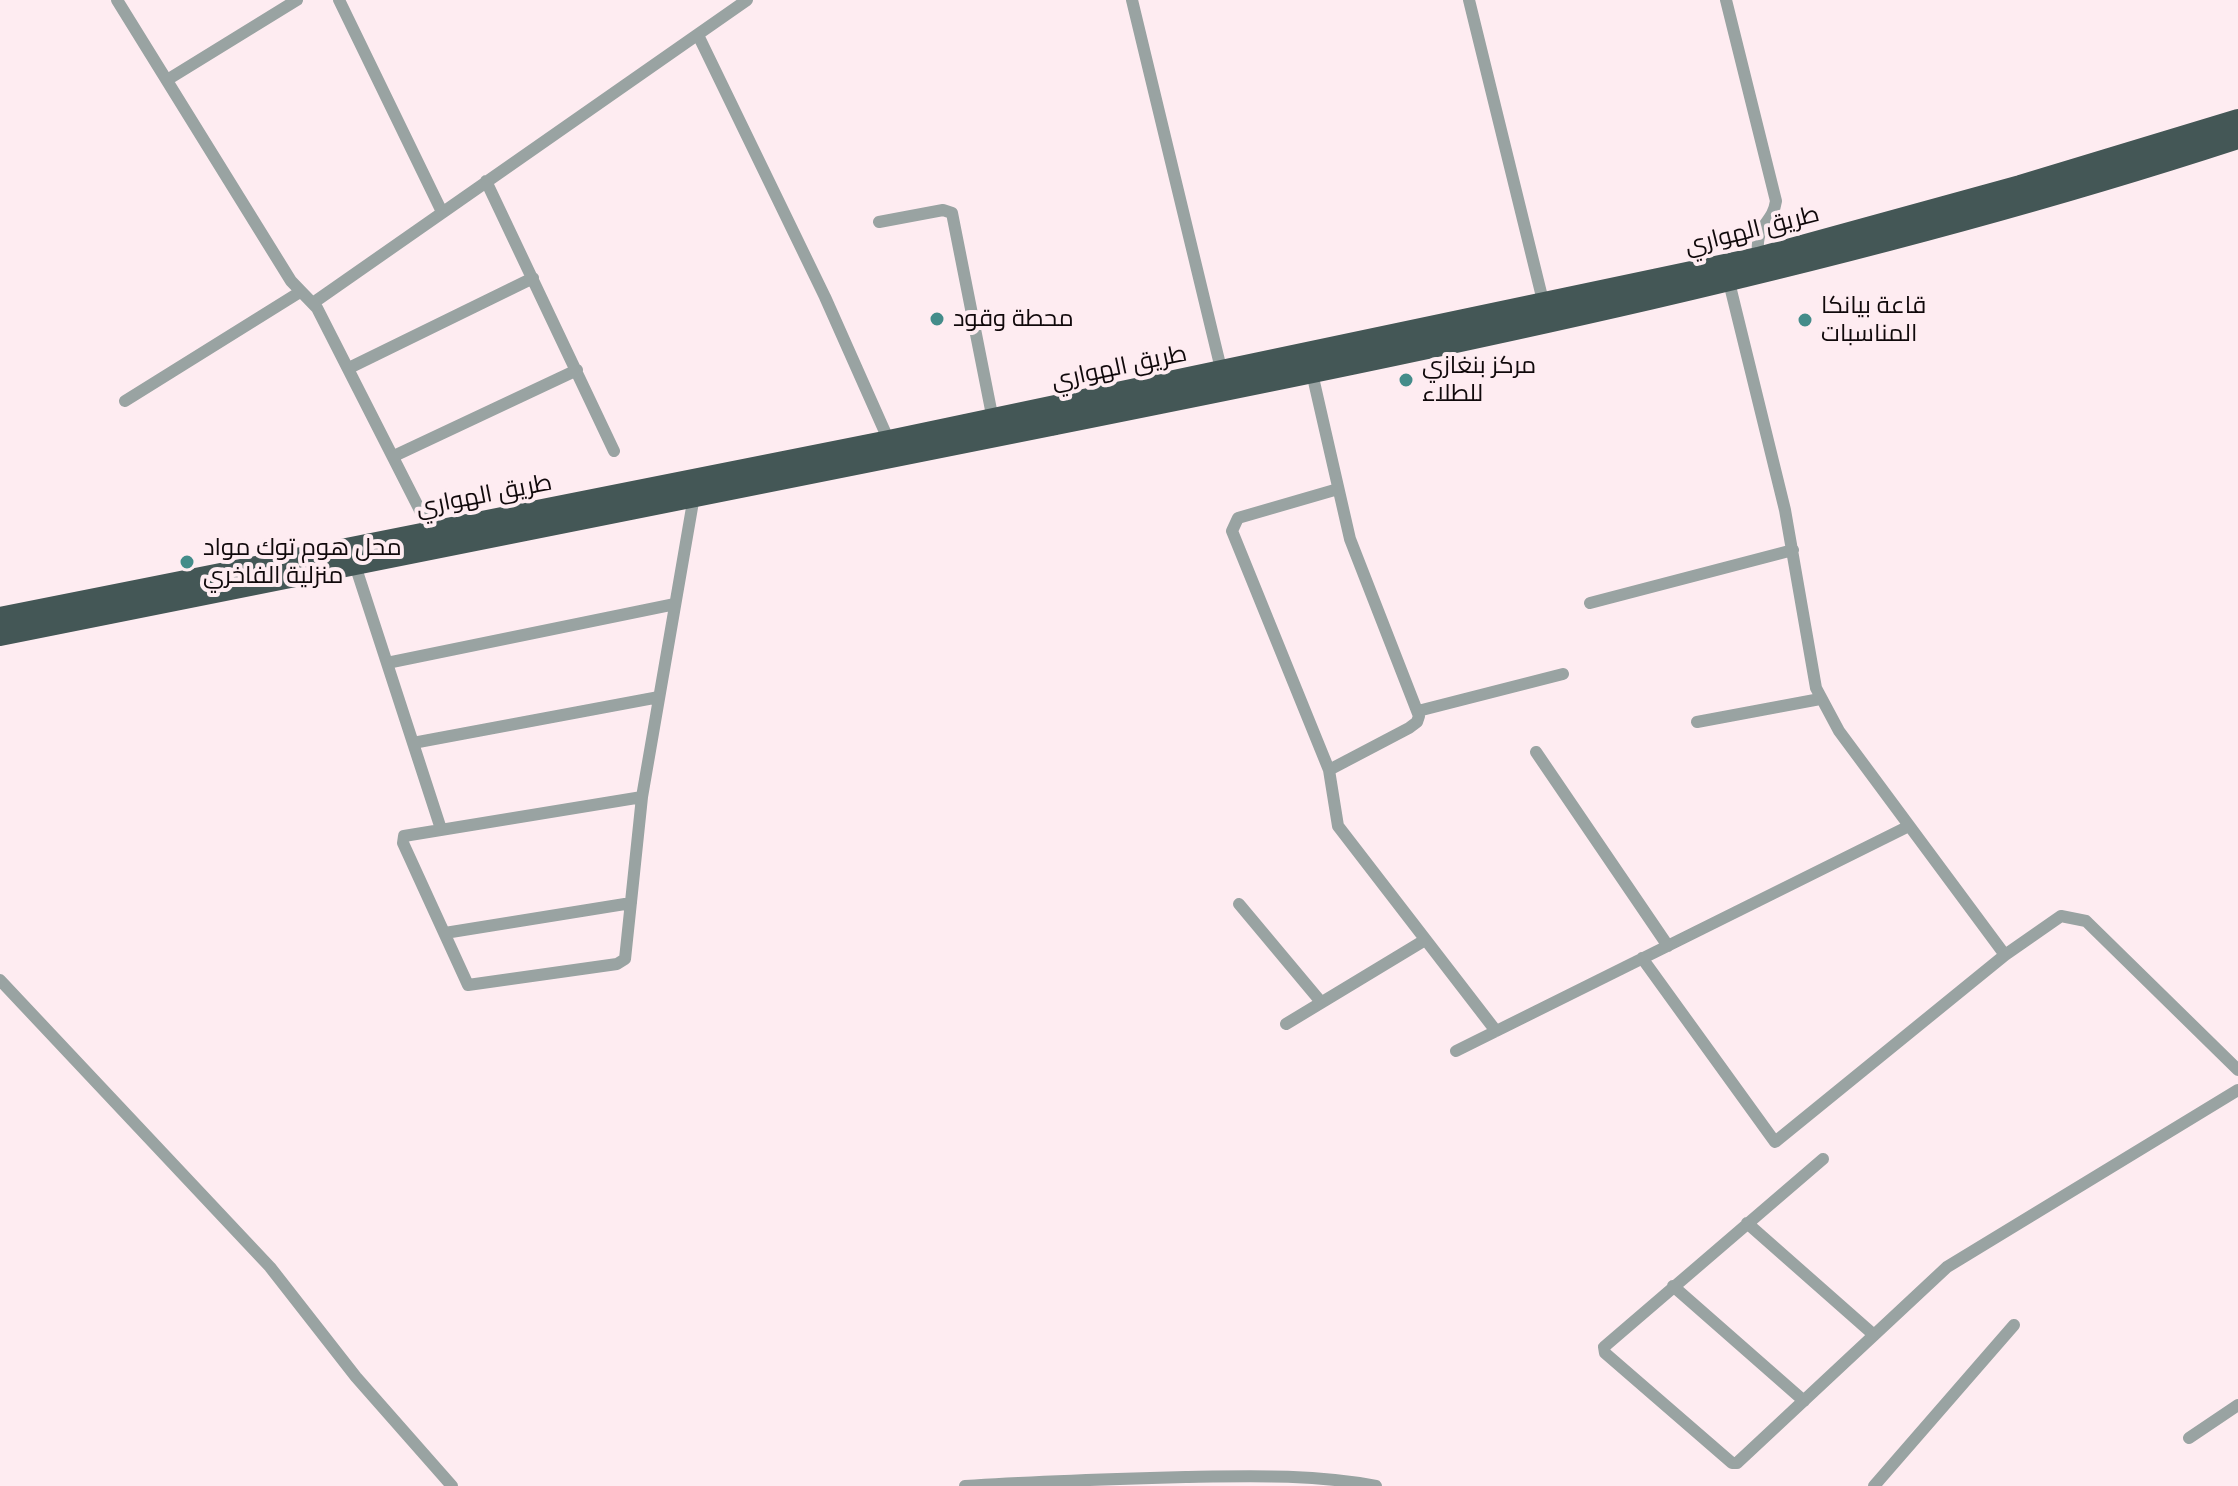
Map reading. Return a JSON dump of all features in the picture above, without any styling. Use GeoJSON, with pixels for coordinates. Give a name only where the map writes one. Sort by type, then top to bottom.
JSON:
{"type":"FeatureCollection","features":[{"type":"Feature","properties":{"kind":"highway","name":"طريق الهواري"},"geometry":{"type":"LineString","coordinates":[[0,618],[355,565],[1312,373],[1729,282],[1815,250],[2238,120]]}},
{"type":"Feature","properties":{"kind":"highway","name":"طريق الهواري"},"geometry":{"type":"LineString","coordinates":[[0,635],[431,532],[1222,373],[1758,258],[1990,216],[2238,138]]}},
{"type":"Feature","properties":{"kind":"highway"},"geometry":{"type":"LineString","coordinates":[[2190,154],[2238,156]]}},
{"type":"Feature","properties":{"kind":"street"},"geometry":{"type":"LineString","coordinates":[[117,0],[300,292],[313,303],[431,532]]}},
{"type":"Feature","properties":{"kind":"street"},"geometry":{"type":"LineString","coordinates":[[167,80],[297,0]]}},
{"type":"Feature","properties":{"kind":"street"},"geometry":{"type":"LineString","coordinates":[[339,0],[442,212]]}},
{"type":"Feature","properties":{"kind":"street"},"geometry":{"type":"LineString","coordinates":[[313,303],[747,0]]}},
{"type":"Feature","properties":{"kind":"street"},"geometry":{"type":"LineString","coordinates":[[1132,0],[1222,373]]}},
{"type":"Feature","properties":{"kind":"street"},"geometry":{"type":"LineString","coordinates":[[1469,0],[1544,305]]}},
{"type":"Feature","properties":{"kind":"street"},"geometry":{"type":"LineString","coordinates":[[1726,0],[1776,201],[1773,212],[1759,231],[1758,258]]}},
{"type":"Feature","properties":{"kind":"street"},"geometry":{"type":"LineString","coordinates":[[698,35],[813,270],[889,441]]}},
{"type":"Feature","properties":{"kind":"street"},"geometry":{"type":"LineString","coordinates":[[486,181],[614,451]]}},
{"type":"Feature","properties":{"kind":"street"},"geometry":{"type":"LineString","coordinates":[[879,222],[943,210],[952,213],[993,420]]}},
{"type":"Feature","properties":{"kind":"street"},"geometry":{"type":"LineString","coordinates":[[349,368],[533,278]]}},
{"type":"Feature","properties":{"kind":"street"},"geometry":{"type":"LineString","coordinates":[[1729,282],[1793,550],[1820,699],[1839,731],[2005,955]]}},
{"type":"Feature","properties":{"kind":"street"},"geometry":{"type":"LineString","coordinates":[[125,401],[300,292]]}},
{"type":"Feature","properties":{"kind":"street"},"geometry":{"type":"LineString","coordinates":[[394,456],[577,370]]}},
{"type":"Feature","properties":{"kind":"street"},"geometry":{"type":"LineString","coordinates":[[1312,373],[1350,539],[1418,711],[1417,722],[1409,728],[1329,770]]}},
{"type":"Feature","properties":{"kind":"street"},"geometry":{"type":"LineString","coordinates":[[1338,489],[1238,518],[1232,531],[1329,770],[1338,826],[1496,1031]]}},
{"type":"Feature","properties":{"kind":"street"},"geometry":{"type":"LineString","coordinates":[[642,797],[408,834],[402,839],[470,986],[617,964],[627,954],[642,797],[694,496]]}},
{"type":"Feature","properties":{"kind":"street"},"geometry":{"type":"LineString","coordinates":[[1590,603],[1793,550]]}},
{"type":"Feature","properties":{"kind":"street"},"geometry":{"type":"LineString","coordinates":[[355,565],[441,829]]}},
{"type":"Feature","properties":{"kind":"street"},"geometry":{"type":"LineString","coordinates":[[387,663],[675,604]]}},
{"type":"Feature","properties":{"kind":"street"},"geometry":{"type":"LineString","coordinates":[[1418,711],[1563,674]]}},
{"type":"Feature","properties":{"kind":"street"},"geometry":{"type":"LineString","coordinates":[[413,743],[659,697]]}},
{"type":"Feature","properties":{"kind":"street"},"geometry":{"type":"LineString","coordinates":[[1697,722],[1820,699]]}},
{"type":"Feature","properties":{"kind":"street"},"geometry":{"type":"LineString","coordinates":[[1536,752],[1668,946]]}},
{"type":"Feature","properties":{"kind":"street"},"geometry":{"type":"LineString","coordinates":[[1456,1051],[1909,826]]}},
{"type":"Feature","properties":{"kind":"street"},"geometry":{"type":"LineString","coordinates":[[445,933],[631,903]]}},
{"type":"Feature","properties":{"kind":"street"},"geometry":{"type":"LineString","coordinates":[[1239,904],[1321,1002]]}},
{"type":"Feature","properties":{"kind":"street"},"geometry":{"type":"LineString","coordinates":[[1642,958],[1775,1142],[2005,955],[2061,916],[2086,921],[2238,1070]]}},
{"type":"Feature","properties":{"kind":"street"},"geometry":{"type":"LineString","coordinates":[[1286,1024],[1425,940]]}},
{"type":"Feature","properties":{"kind":"street"},"geometry":{"type":"LineString","coordinates":[[0,980],[270,1267],[356,1377],[452,1486]]}},
{"type":"Feature","properties":{"kind":"street"},"geometry":{"type":"LineString","coordinates":[[1823,1159],[1605,1344],[1605,1353],[1732,1463],[1737,1463],[1947,1267],[2238,1090]]}},
{"type":"Feature","properties":{"kind":"street"},"geometry":{"type":"LineString","coordinates":[[1747,1223],[1874,1335]]}},
{"type":"Feature","properties":{"kind":"street"},"geometry":{"type":"LineString","coordinates":[[1673,1286],[1804,1401]]}},
{"type":"Feature","properties":{"kind":"street"},"geometry":{"type":"LineString","coordinates":[[1874,1486],[2014,1325]]}},
{"type":"Feature","properties":{"kind":"street"},"geometry":{"type":"LineString","coordinates":[[2189,1438],[2238,1405]]}},
{"type":"Feature","properties":{"kind":"street"},"geometry":{"type":"LineString","coordinates":[[965,1486],[1075,1479],[1254,1476],[1376,1486]]}},
{"type":"Feature","properties":{"kind":"place","name":"محطة وقود"},"geometry":{"type":"Point","coordinates":[937,319]}},
{"type":"Feature","properties":{"kind":"place","name":"قاعة بيانكا المناسبات"},"geometry":{"type":"Point","coordinates":[1805,320]}},
{"type":"Feature","properties":{"kind":"place","name":"مركز بنغازي للطلاء"},"geometry":{"type":"Point","coordinates":[1406,380]}},
{"type":"Feature","properties":{"kind":"place","name":"محل هوم توك مواد منزلية الفاخري"},"geometry":{"type":"Point","coordinates":[187,562]}}]}
